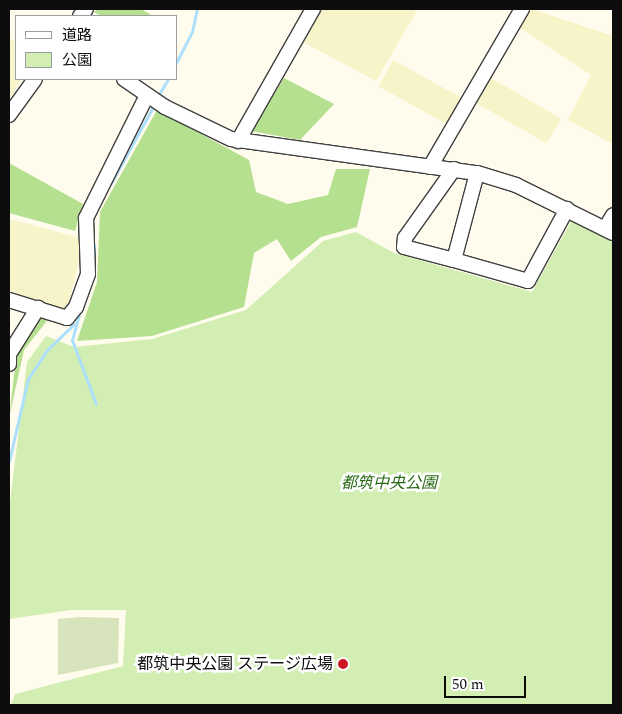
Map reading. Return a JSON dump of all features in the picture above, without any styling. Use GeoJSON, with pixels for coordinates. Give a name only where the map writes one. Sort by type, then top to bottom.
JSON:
{"type":"FeatureCollection","features":[{"type":"Feature","properties":{"kind":"street"},"geometry":{"type":"LineString","coordinates":[[238,141],[313,9]]}},
{"type":"Feature","properties":{"kind":"street"},"geometry":{"type":"LineString","coordinates":[[430,167],[522,9]]}},
{"type":"Feature","properties":{"kind":"street"},"geometry":{"type":"LineString","coordinates":[[9,115],[34,80]]}},
{"type":"Feature","properties":{"kind":"street"},"geometry":{"type":"LineString","coordinates":[[125,80],[200,126],[238,141],[478,173],[567,209],[609,231],[613,215]]}},
{"type":"Feature","properties":{"kind":"street"},"geometry":{"type":"LineString","coordinates":[[9,300],[67,318],[82,297],[89,263],[86,218],[147,95]]}},
{"type":"Feature","properties":{"kind":"street"},"geometry":{"type":"LineString","coordinates":[[454,169],[405,238],[404,247],[528,281],[567,209]]}},
{"type":"Feature","properties":{"kind":"street"},"geometry":{"type":"LineString","coordinates":[[454,260],[478,173]]}},
{"type":"Feature","properties":{"kind":"street"},"geometry":{"type":"LineString","coordinates":[[10,355],[38,308]]}},
{"type":"Feature","properties":{"kind":"shaded area"},"geometry":{"type":"Polygon","coordinates":[[[320,9],[418,9],[376,81],[303,42],[320,9]]]}},
{"type":"Feature","properties":{"kind":"shaded area"},"geometry":{"type":"Polygon","coordinates":[[[532,9],[613,36],[613,144],[568,120],[591,75],[519,27],[532,9]]]}},
{"type":"Feature","properties":{"kind":"shaded area"},"geometry":{"type":"Polygon","coordinates":[[[9,38],[15,41],[15,80],[20,80],[9,101],[9,38]]]}},
{"type":"Feature","properties":{"kind":"shaded area"},"geometry":{"type":"Polygon","coordinates":[[[393,60],[462,98],[448,125],[378,86],[393,60]]]}},
{"type":"Feature","properties":{"kind":"shaded area"},"geometry":{"type":"Polygon","coordinates":[[[491,78],[561,118],[547,144],[476,103],[491,78]]]}},
{"type":"Feature","properties":{"kind":"shaded area"},"geometry":{"type":"Polygon","coordinates":[[[9,219],[84,239],[67,311],[9,294],[9,219]]]}},
{"type":"Feature","properties":{"kind":"green space"},"geometry":{"type":"Polygon","coordinates":[[[97,9],[141,9],[151,15],[99,15],[94,12],[97,9]]]}},
{"type":"Feature","properties":{"kind":"green space"},"geometry":{"type":"Polygon","coordinates":[[[284,78],[334,104],[300,140],[251,131],[284,78]]]}},
{"type":"Feature","properties":{"kind":"green space"},"geometry":{"type":"Polygon","coordinates":[[[157,110],[249,160],[256,192],[288,204],[328,195],[336,169],[370,169],[357,227],[321,237],[291,261],[277,239],[254,253],[244,307],[152,336],[77,341],[97,282],[100,212],[157,110]]]}},
{"type":"Feature","properties":{"kind":"green space"},"geometry":{"type":"Polygon","coordinates":[[[9,163],[83,204],[75,231],[9,213],[9,163]]]}},
{"type":"Feature","properties":{"kind":"green space","name":"都筑中央公園"},"geometry":{"type":"Polygon","coordinates":[[[573,218],[613,238],[613,705],[11,705],[15,694],[123,666],[126,610],[71,610],[9,619],[9,511],[27,362],[46,336],[74,347],[152,339],[246,310],[323,241],[356,232],[394,253],[532,292],[573,218]]]}},
{"type":"Feature","properties":{"kind":"green space"},"geometry":{"type":"Polygon","coordinates":[[[41,314],[50,317],[24,350],[9,418],[17,350],[41,314]]]}},
{"type":"Feature","properties":{"kind":"green space"},"geometry":{"type":"Polygon","coordinates":[[[80,617],[119,618],[118,663],[58,675],[58,619],[80,617]]]}},
{"type":"Feature","properties":{"kind":"waterway"},"geometry":{"type":"LineString","coordinates":[[178,59],[192,32],[197,9]]}},
{"type":"Feature","properties":{"kind":"waterway"},"geometry":{"type":"LineString","coordinates":[[159,94],[167,80]]}},
{"type":"Feature","properties":{"kind":"waterway"},"geometry":{"type":"LineString","coordinates":[[111,183],[153,107]]}},
{"type":"Feature","properties":{"kind":"waterway"},"geometry":{"type":"LineString","coordinates":[[94,244],[94,265]]}},
{"type":"Feature","properties":{"kind":"waterway"},"geometry":{"type":"LineString","coordinates":[[79,314],[72,340],[96,404]]}},
{"type":"Feature","properties":{"kind":"waterway"},"geometry":{"type":"LineString","coordinates":[[9,461],[28,379],[47,350],[74,324]]}},
{"type":"Feature","properties":{"kind":"place","name":"都筑中央公園 ステージ広場"},"geometry":{"type":"Point","coordinates":[343,664]}}]}
